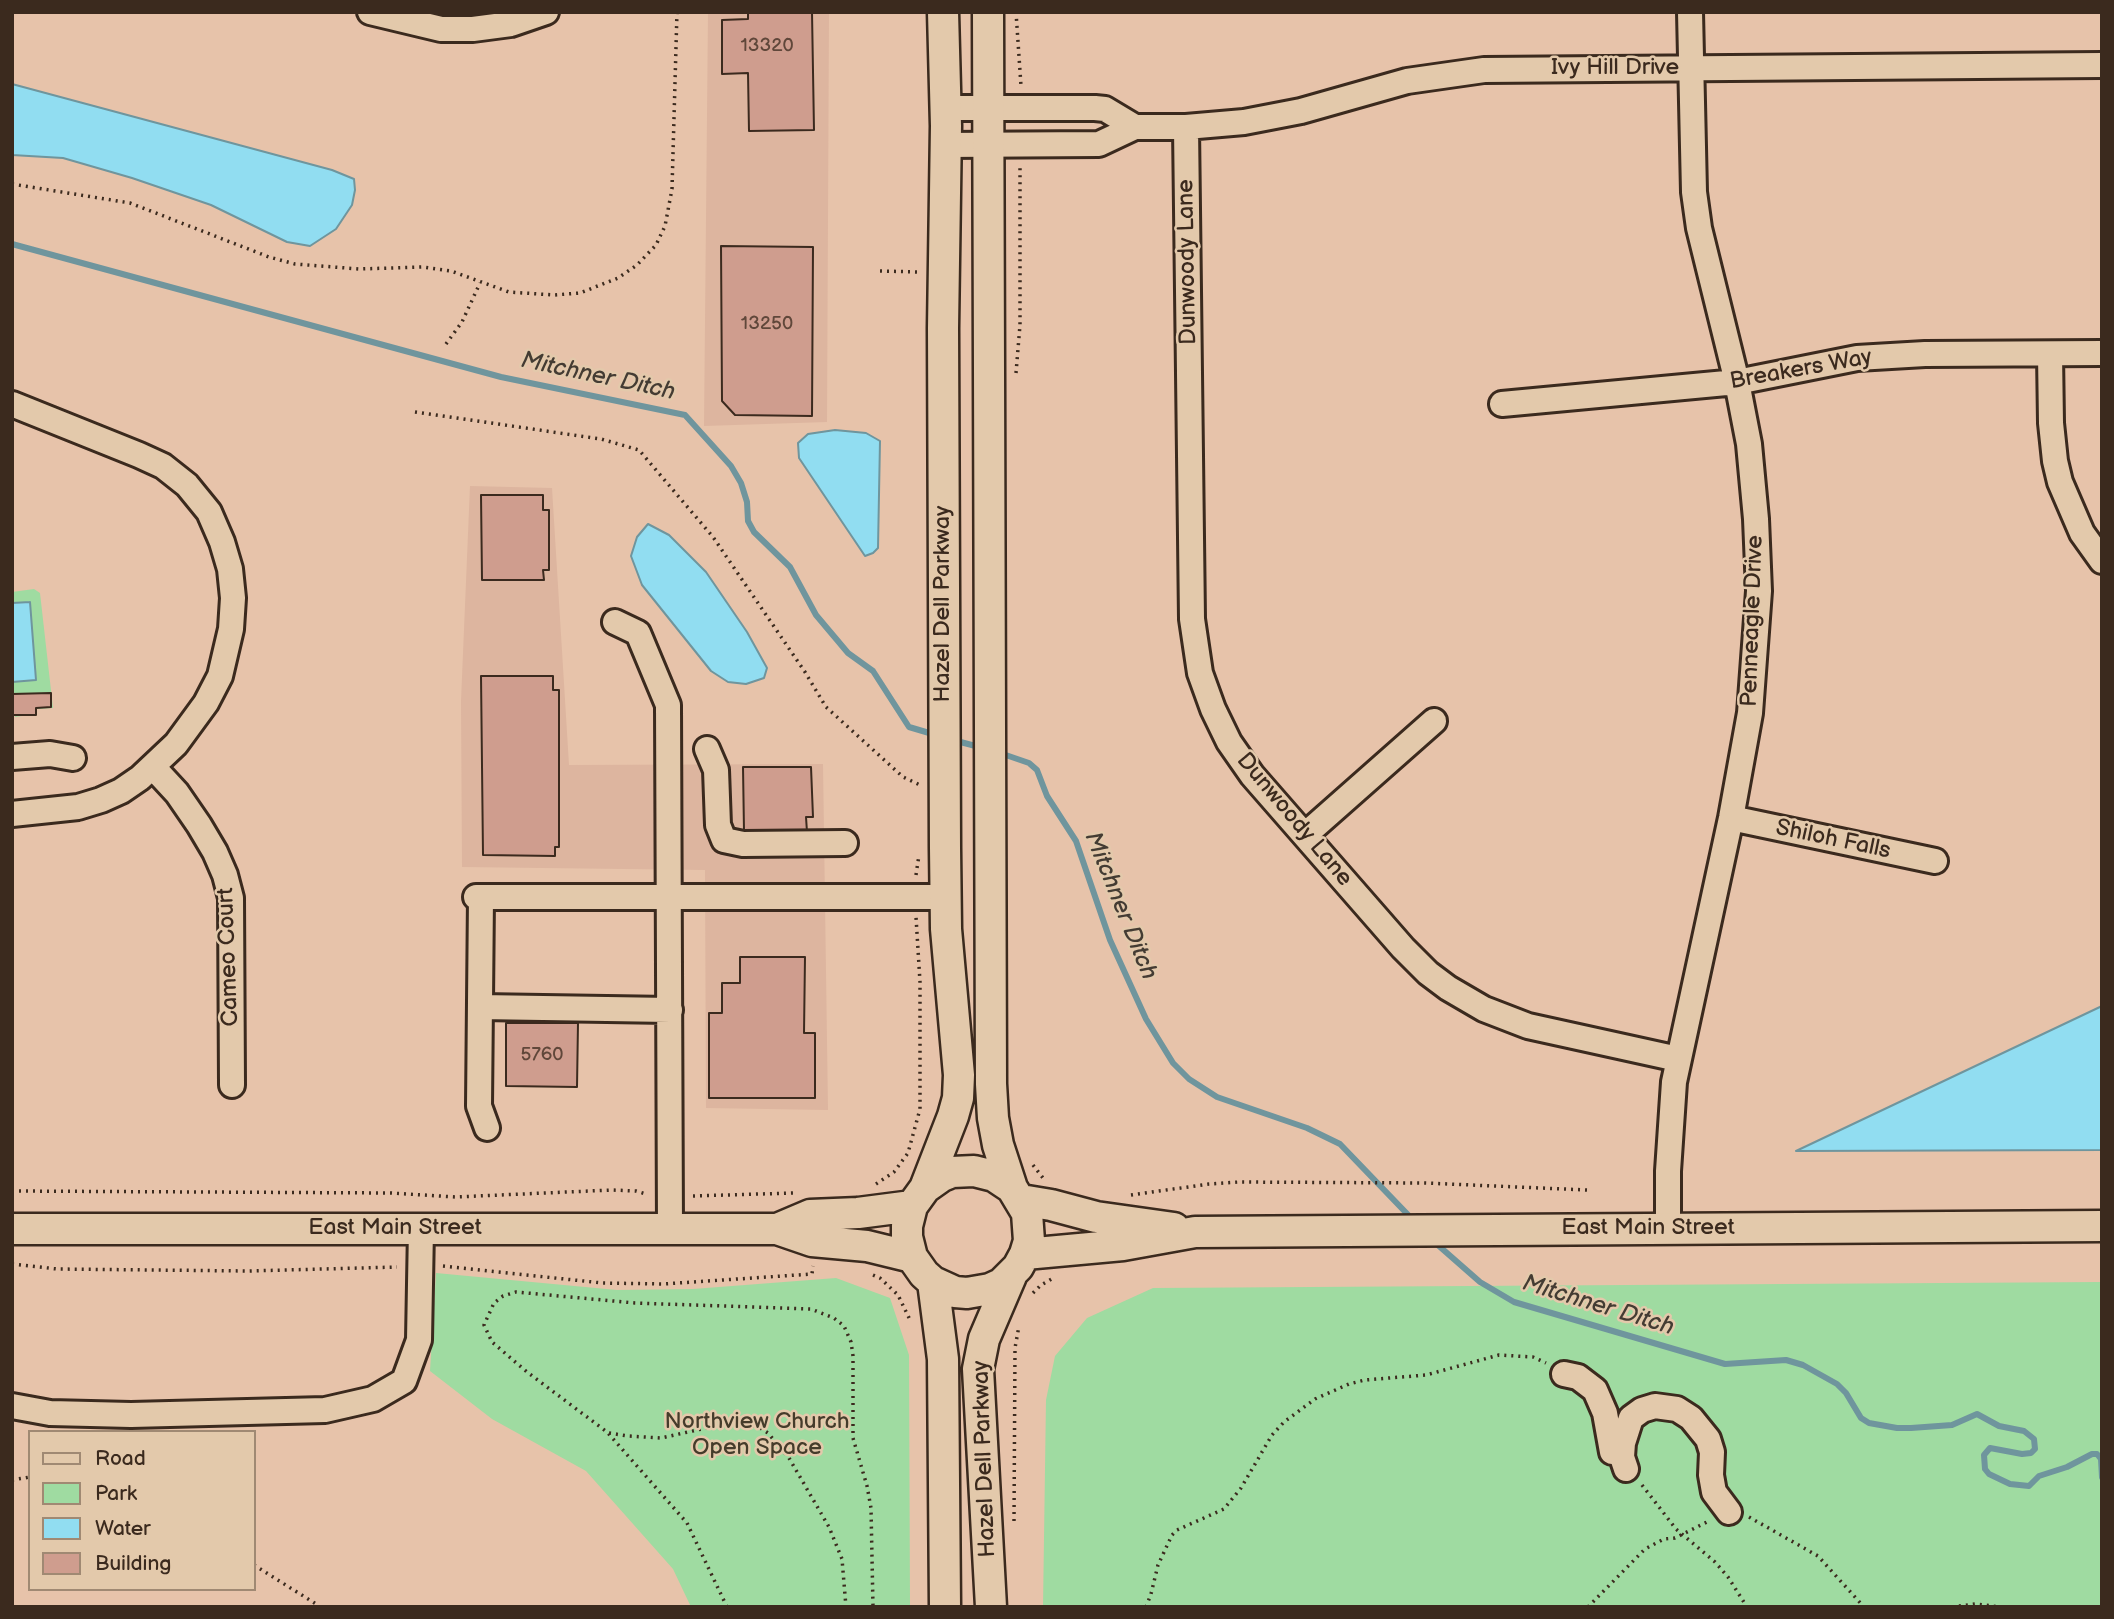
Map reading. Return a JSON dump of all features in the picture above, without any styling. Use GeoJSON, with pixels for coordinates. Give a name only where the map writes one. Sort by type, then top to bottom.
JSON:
{"type":"FeatureCollection","features":[{"type":"Feature","properties":{"kind":"main road","name":"Hazel Dell Parkway"},"geometry":{"type":"LineString","coordinates":[[918,1197],[958,1098],[959,1075],[933,779],[943,708],[943,12]]}},
{"type":"Feature","properties":{"kind":"main road","name":"Hazel Dell Parkway"},"geometry":{"type":"LineString","coordinates":[[988,12],[989,787],[993,1118],[998,1145],[1016,1194]]}},
{"type":"Feature","properties":{"kind":"main road"},"geometry":{"type":"LineString","coordinates":[[974,1171],[994,1176],[1016,1194],[1030,1226],[1022,1276],[990,1289],[967,1293],[955,1292],[933,1282],[924,1274],[912,1257],[907,1226],[918,1197],[942,1176],[974,1171]]}},
{"type":"Feature","properties":{"kind":"main road","name":"East Main Street"},"geometry":{"type":"LineString","coordinates":[[1016,1194],[1096,1217],[1195,1232]]}},
{"type":"Feature","properties":{"kind":"main road","name":"East Main Street"},"geometry":{"type":"LineString","coordinates":[[777,1229],[810,1216],[858,1213],[918,1197]]}},
{"type":"Feature","properties":{"kind":"main road","name":"East Main Street"},"geometry":{"type":"LineString","coordinates":[[1022,1276],[1123,1245],[1195,1232],[1481,1228],[2102,1226]]}},
{"type":"Feature","properties":{"kind":"main road","name":"East Main Street"},"geometry":{"type":"LineString","coordinates":[[12,1229],[777,1229],[811,1241],[867,1246],[912,1257]]}},
{"type":"Feature","properties":{"kind":"main road","name":"Hazel Dell Parkway"},"geometry":{"type":"LineString","coordinates":[[991,1607],[978,1369],[984,1339],[1022,1276]]}},
{"type":"Feature","properties":{"kind":"main road","name":"Hazel Dell Parkway"},"geometry":{"type":"LineString","coordinates":[[933,1282],[943,1359],[945,1607]]}},
{"type":"Feature","properties":{"kind":"street"},"geometry":{"type":"LineString","coordinates":[[370,12],[441,29],[473,29],[511,24],[546,12]]}},
{"type":"Feature","properties":{"kind":"street","name":"Penneagle Drive"},"geometry":{"type":"LineString","coordinates":[[1668,1228],[1672,1094],[1731,818],[1754,691],[1759,591],[1752,469],[1737,382],[1696,210],[1690,12]]}},
{"type":"Feature","properties":{"kind":"street","name":"Ivy Hill Drive"},"geometry":{"type":"LineString","coordinates":[[945,145],[1098,144],[1135,127],[1186,127],[1244,122],[1407,81],[1458,72],[1504,69],[2102,65]]}},
{"type":"Feature","properties":{"kind":"street"},"geometry":{"type":"LineString","coordinates":[[945,108],[1095,108],[1105,109],[1135,127]]}},
{"type":"Feature","properties":{"kind":"street","name":"Dunwoody Lane"},"geometry":{"type":"LineString","coordinates":[[1186,127],[1192,620],[1196,658],[1205,689],[1229,742],[1252,775],[1428,973],[1466,999],[1507,1019],[1678,1059]]}},
{"type":"Feature","properties":{"kind":"street","name":"Breakers Way"},"geometry":{"type":"LineString","coordinates":[[1502,404],[1737,382],[1857,358],[1925,354],[2102,353]]}},
{"type":"Feature","properties":{"kind":"street"},"geometry":{"type":"LineString","coordinates":[[2050,354],[2051,423],[2060,482],[2082,533],[2102,561]]}},
{"type":"Feature","properties":{"kind":"street"},"geometry":{"type":"LineString","coordinates":[[12,404],[163,466],[187,485],[209,512],[222,542],[230,569],[233,598],[231,629],[220,676],[206,703],[176,744],[153,767],[121,790],[101,800],[78,807],[12,814]]}},
{"type":"Feature","properties":{"kind":"street"},"geometry":{"type":"LineString","coordinates":[[615,622],[638,633],[668,705],[670,1229]]}},
{"type":"Feature","properties":{"kind":"street"},"geometry":{"type":"LineString","coordinates":[[1305,835],[1434,722]]}},
{"type":"Feature","properties":{"kind":"street"},"geometry":{"type":"LineString","coordinates":[[707,749],[716,770],[718,825],[724,840],[743,844],[845,843]]}},
{"type":"Feature","properties":{"kind":"street"},"geometry":{"type":"LineString","coordinates":[[12,757],[50,754],[73,758]]}},
{"type":"Feature","properties":{"kind":"street","name":"Cameo Court"},"geometry":{"type":"LineString","coordinates":[[153,767],[177,793],[199,825],[215,852],[231,898],[232,1085]]}},
{"type":"Feature","properties":{"kind":"street","name":"Shiloh Falls"},"geometry":{"type":"LineString","coordinates":[[1731,818],[1936,861]]}},
{"type":"Feature","properties":{"kind":"street"},"geometry":{"type":"LineString","coordinates":[[487,1128],[479,1107],[479,897],[945,897]]}},
{"type":"Feature","properties":{"kind":"street"},"geometry":{"type":"LineString","coordinates":[[480,1007],[670,1010]]}},
{"type":"Feature","properties":{"kind":"street"},"geometry":{"type":"LineString","coordinates":[[12,1406],[50,1413],[131,1415],[325,1410],[373,1399],[404,1381],[419,1340],[421,1228]]}},
{"type":"Feature","properties":{"kind":"street"},"geometry":{"type":"LineString","coordinates":[[1564,1374],[1578,1377],[1595,1390],[1619,1460]]}},
{"type":"Feature","properties":{"kind":"street"},"geometry":{"type":"LineString","coordinates":[[1619,1460],[1631,1418],[1642,1410],[1655,1406],[1677,1409],[1691,1418],[1708,1439],[1712,1452],[1711,1475],[1714,1492],[1729,1512]]}},
{"type":"Feature","properties":{"kind":"path"},"geometry":{"type":"LineString","coordinates":[[12,184],[130,203],[269,257],[295,264],[359,269],[422,267],[452,271],[509,292],[529,295],[580,293],[618,278],[636,265],[656,245],[665,226],[672,189],[677,12]]}},
{"type":"Feature","properties":{"kind":"path"},"geometry":{"type":"LineString","coordinates":[[1016,12],[1021,80]]}},
{"type":"Feature","properties":{"kind":"path"},"geometry":{"type":"LineString","coordinates":[[880,271],[920,272]]}},
{"type":"Feature","properties":{"kind":"path"},"geometry":{"type":"LineString","coordinates":[[446,344],[462,322],[480,282]]}},
{"type":"Feature","properties":{"kind":"path"},"geometry":{"type":"LineString","coordinates":[[415,412],[601,439],[639,450],[713,537],[826,707],[903,777],[917,785],[933,779]]}},
{"type":"Feature","properties":{"kind":"path"},"geometry":{"type":"LineString","coordinates":[[873,1185],[888,1177],[908,1153],[920,1109],[920,982],[916,926]]}},
{"type":"Feature","properties":{"kind":"path"},"geometry":{"type":"LineString","coordinates":[[1030,1160],[1046,1180]]}},
{"type":"Feature","properties":{"kind":"path"},"geometry":{"type":"LineString","coordinates":[[1125,1195],[1209,1184],[1331,1182],[1425,1182],[1587,1189]]}},
{"type":"Feature","properties":{"kind":"path"},"geometry":{"type":"LineString","coordinates":[[12,1191],[391,1193],[455,1197],[625,1190],[670,1195],[747,1196],[783,1192],[800,1195]]}},
{"type":"Feature","properties":{"kind":"path"},"geometry":{"type":"LineString","coordinates":[[864,1271],[880,1278],[898,1295],[913,1328]]}},
{"type":"Feature","properties":{"kind":"path"},"geometry":{"type":"LineString","coordinates":[[1022,1276],[1041,1285],[1060,1275]]}},
{"type":"Feature","properties":{"kind":"path"},"geometry":{"type":"LineString","coordinates":[[727,1607],[687,1523],[607,1432],[492,1342],[484,1325],[494,1303],[503,1296],[516,1292],[635,1303],[811,1310],[834,1318],[844,1326],[851,1342],[853,1356],[852,1427],[871,1508],[873,1607]]}},
{"type":"Feature","properties":{"kind":"path"},"geometry":{"type":"LineString","coordinates":[[1014,1525],[1015,1348],[1020,1321]]}},
{"type":"Feature","properties":{"kind":"path"},"geometry":{"type":"LineString","coordinates":[[1146,1607],[1158,1565],[1172,1535],[1177,1530],[1224,1509],[1241,1488],[1272,1435],[1284,1422],[1315,1399],[1365,1380],[1426,1375],[1499,1355],[1533,1357],[1564,1374]]}},
{"type":"Feature","properties":{"kind":"path"},"geometry":{"type":"LineString","coordinates":[[607,1432],[661,1438],[733,1422],[759,1427],[768,1433],[805,1482],[836,1542],[842,1559],[846,1607]]}},
{"type":"Feature","properties":{"kind":"path"},"geometry":{"type":"LineString","coordinates":[[1619,1460],[1682,1534],[1715,1562],[1747,1607]]}},
{"type":"Feature","properties":{"kind":"path"},"geometry":{"type":"LineString","coordinates":[[1588,1607],[1645,1549],[1729,1512],[1737,1512],[1818,1556],[1864,1607]]}},
{"type":"Feature","properties":{"kind":"path"},"geometry":{"type":"LineString","coordinates":[[256,1566],[316,1604]]}},
{"type":"Feature","properties":{"kind":"path"},"geometry":{"type":"LineString","coordinates":[[1952,1607],[1984,1604],[2001,1607]]}},
{"type":"Feature","properties":{"kind":"shaded area"},"geometry":{"type":"Polygon","coordinates":[[[708,12],[829,12],[827,422],[704,426],[708,12]]]}},
{"type":"Feature","properties":{"kind":"shaded area"},"geometry":{"type":"Polygon","coordinates":[[[470,486],[552,488],[569,765],[823,764],[828,1110],[706,1108],[705,870],[462,867],[461,701],[470,486]]]}},
{"type":"Feature","properties":{"kind":"green space"},"geometry":{"type":"Polygon","coordinates":[[[34,589],[40,593],[53,708],[36,709],[36,714],[15,717],[15,711],[12,711],[12,592],[34,589]]]}},
{"type":"Feature","properties":{"kind":"green space","name":"Northview Church Open Space"},"geometry":{"type":"Polygon","coordinates":[[[436,1273],[617,1290],[693,1289],[836,1278],[890,1298],[909,1355],[910,1607],[691,1607],[673,1569],[586,1471],[492,1419],[430,1371],[436,1273]]]}},
{"type":"Feature","properties":{"kind":"green space"},"geometry":{"type":"Polygon","coordinates":[[[2102,1282],[2102,1607],[1043,1607],[1046,1400],[1055,1356],[1087,1318],[1153,1288],[2102,1282]]]}},
{"type":"Feature","properties":{"kind":"water"},"geometry":{"type":"Polygon","coordinates":[[[12,84],[332,170],[354,179],[352,205],[336,229],[310,246],[287,242],[211,205],[132,178],[63,158],[12,155],[12,84]]]}},
{"type":"Feature","properties":{"kind":"water"},"geometry":{"type":"Polygon","coordinates":[[[835,430],[866,433],[880,441],[878,548],[865,556],[799,458],[798,443],[808,434],[835,430]]]}},
{"type":"Feature","properties":{"kind":"water"},"geometry":{"type":"Polygon","coordinates":[[[648,524],[669,535],[706,572],[747,632],[767,668],[764,678],[746,684],[728,682],[711,671],[642,585],[631,556],[637,537],[648,524]]]}},
{"type":"Feature","properties":{"kind":"water"},"geometry":{"type":"Polygon","coordinates":[[[30,602],[36,680],[12,682],[12,603],[30,602]]]}},
{"type":"Feature","properties":{"kind":"water"},"geometry":{"type":"Polygon","coordinates":[[[2102,1006],[2102,1150],[1796,1151],[2102,1006]]]}},
{"type":"Feature","properties":{"kind":"building"},"geometry":{"type":"Polygon","coordinates":[[[748,12],[812,12],[814,130],[749,131],[748,73],[722,74],[722,20],[748,19],[748,12]]]}},
{"type":"Feature","properties":{"kind":"building"},"geometry":{"type":"Polygon","coordinates":[[[721,246],[813,247],[812,416],[735,415],[722,401],[721,246]]]}},
{"type":"Feature","properties":{"kind":"building"},"geometry":{"type":"Polygon","coordinates":[[[481,495],[543,495],[543,510],[549,510],[549,570],[543,570],[544,580],[482,580],[481,495]]]}},
{"type":"Feature","properties":{"kind":"building"},"geometry":{"type":"Polygon","coordinates":[[[481,676],[553,676],[553,690],[559,690],[559,847],[555,847],[555,856],[483,855],[481,676]]]}},
{"type":"Feature","properties":{"kind":"building"},"geometry":{"type":"Polygon","coordinates":[[[51,693],[51,707],[36,708],[36,715],[12,715],[12,694],[51,693]]]}},
{"type":"Feature","properties":{"kind":"building"},"geometry":{"type":"Polygon","coordinates":[[[743,767],[811,767],[813,817],[806,817],[807,832],[744,831],[743,767]]]}},
{"type":"Feature","properties":{"kind":"building"},"geometry":{"type":"Polygon","coordinates":[[[740,957],[805,957],[804,1033],[815,1033],[815,1098],[709,1098],[709,1013],[722,1013],[722,983],[740,983],[740,957]]]}},
{"type":"Feature","properties":{"kind":"building"},"geometry":{"type":"Polygon","coordinates":[[[506,1023],[578,1023],[577,1087],[506,1086],[506,1023]]]}},
{"type":"Feature","properties":{"kind":"waterway","name":"Mitchner Ditch"},"geometry":{"type":"LineString","coordinates":[[12,244],[501,377],[685,415],[731,466],[741,483],[747,502],[748,521],[754,532],[790,567],[816,615],[848,653],[873,671],[909,727],[936,735]]}},
{"type":"Feature","properties":{"kind":"waterway","name":"Mitchner Ditch"},"geometry":{"type":"LineString","coordinates":[[953,740],[983,748]]}},
{"type":"Feature","properties":{"kind":"waterway","name":"Mitchner Ditch"},"geometry":{"type":"LineString","coordinates":[[997,752],[1029,763],[1037,770],[1047,796],[1076,841],[1110,940],[1146,1019],[1173,1063],[1189,1079],[1217,1097],[1307,1128],[1340,1144],[1414,1221]]}},
{"type":"Feature","properties":{"kind":"waterway","name":"Mitchner Ditch"},"geometry":{"type":"LineString","coordinates":[[1431,1239],[1480,1282],[1514,1302],[1725,1364],[1786,1360],[1803,1365],[1837,1384],[1846,1393],[1861,1418],[1869,1423],[1897,1428],[1952,1425],[1977,1414],[1999,1426],[2024,1431],[2034,1439],[2035,1449],[2031,1453],[1990,1448],[1984,1455],[1985,1469],[1989,1474],[2010,1484],[2029,1486],[2039,1476],[2067,1467],[2092,1454],[2097,1454],[2101,1459],[2102,1477]]}}]}
